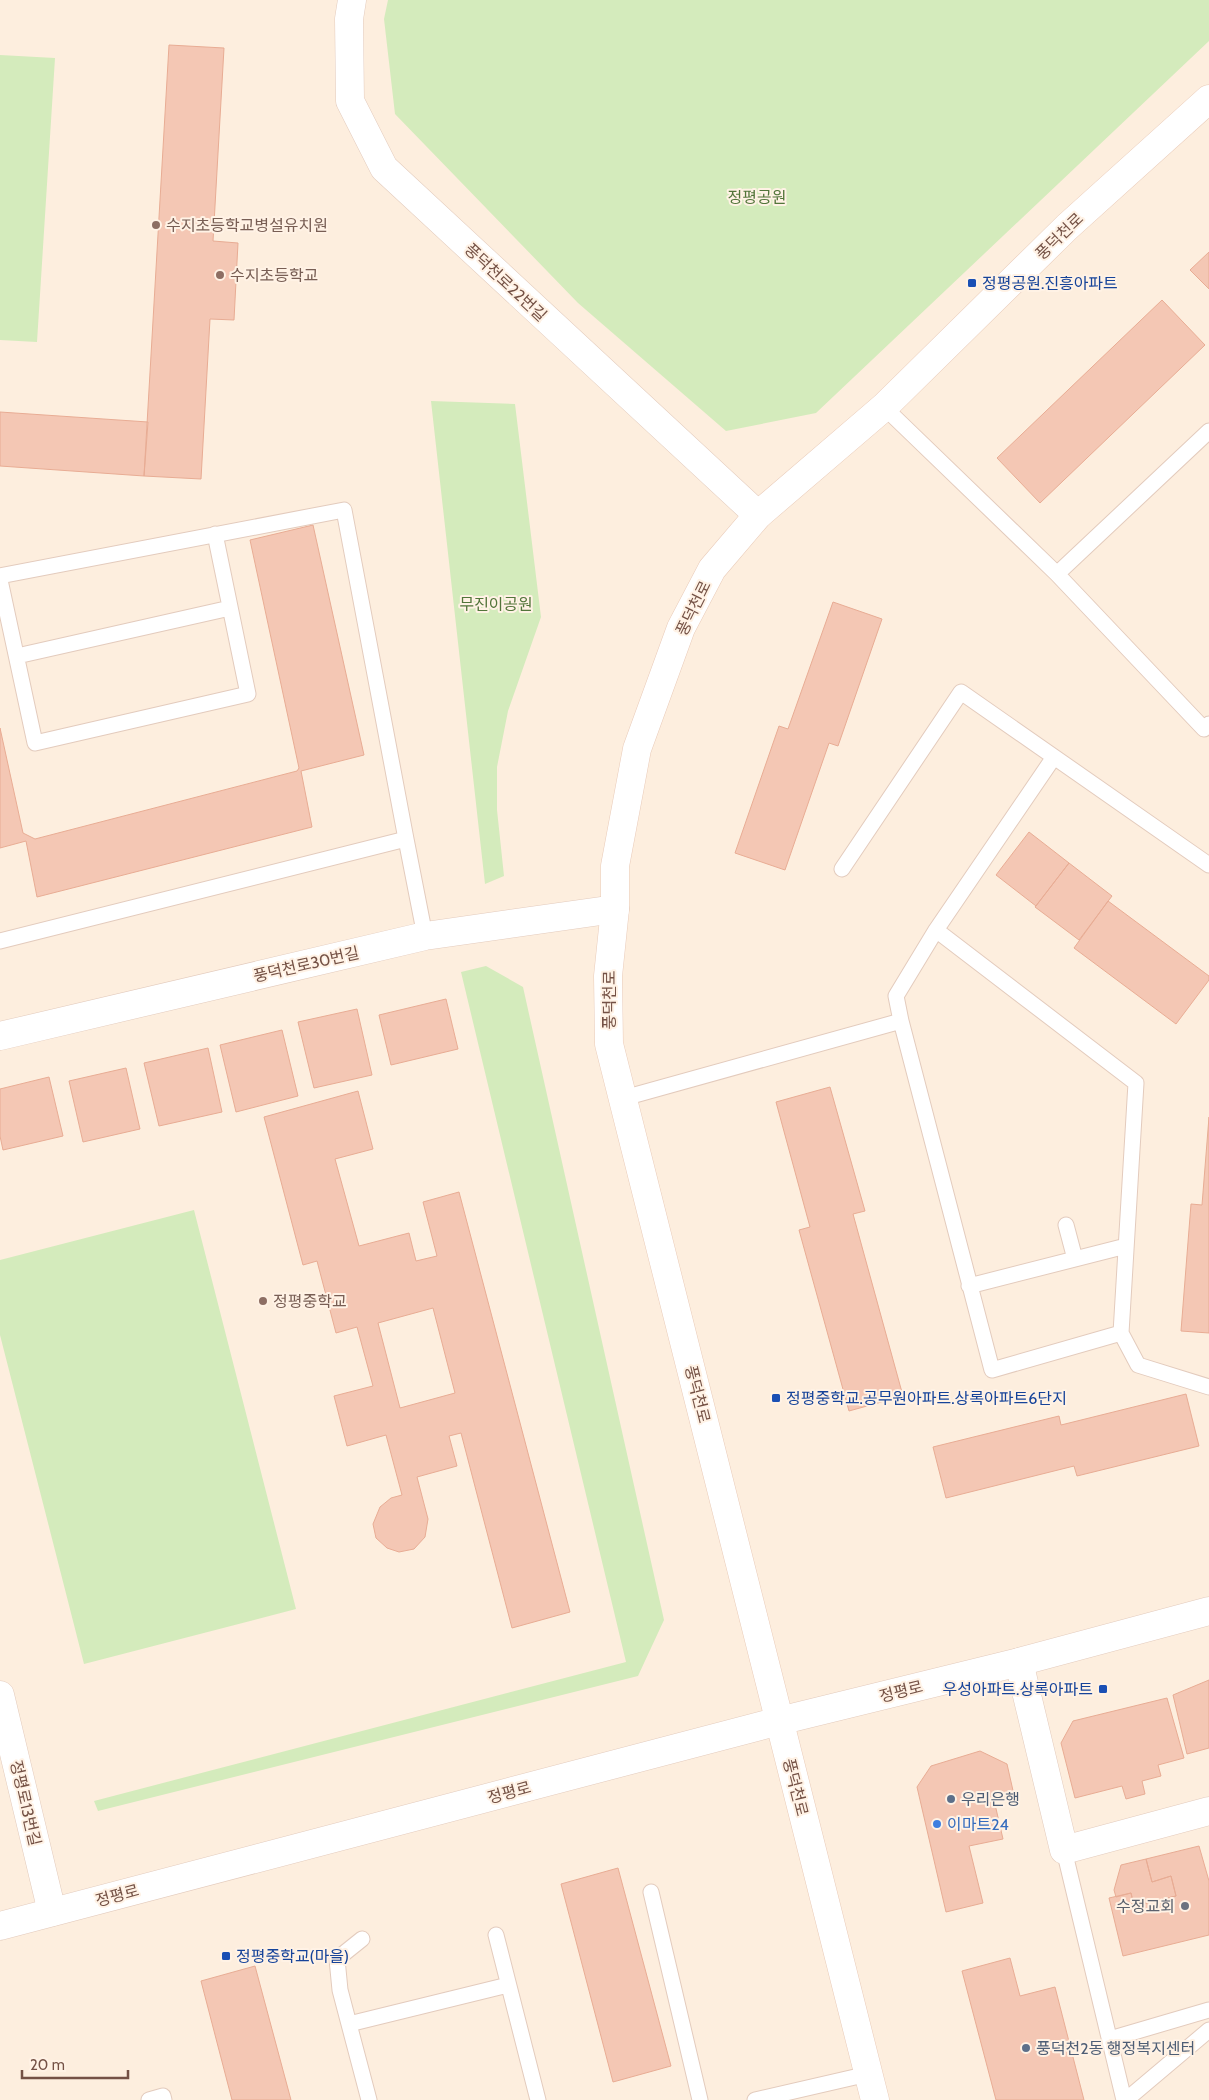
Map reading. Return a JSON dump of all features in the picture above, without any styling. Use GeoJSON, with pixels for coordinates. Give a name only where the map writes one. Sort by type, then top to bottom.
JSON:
{"type":"FeatureCollection","features":[{"type":"Feature","properties":{"kind":"street","name":"풍덕천로22번길"},"geometry":{"type":"LineString","coordinates":[[352,0],[349,19],[350,101],[384,168],[758,515]]}},
{"type":"Feature","properties":{"kind":"street","name":"풍덕천로"},"geometry":{"type":"LineString","coordinates":[[871,2087],[609,1044],[608,976],[615,909],[615,866],[637,749],[681,628],[712,569],[758,515],[884,407],[1067,227],[1209,99]]}},
{"type":"Feature","properties":{"kind":"street","name":"풍덕천로30번길"},"geometry":{"type":"LineString","coordinates":[[0,1036],[426,936],[615,909]]}},
{"type":"Feature","properties":{"kind":"street","name":"정평로"},"geometry":{"type":"LineString","coordinates":[[0,1926],[779,1720],[1019,1662],[1209,1611]]}},
{"type":"Feature","properties":{"kind":"street"},"geometry":{"type":"LineString","coordinates":[[1019,1662],[1064,1850],[1209,1811]]}},
{"type":"Feature","properties":{"kind":"street","name":"정평로13번길"},"geometry":{"type":"LineString","coordinates":[[0,1695],[52,1912]]}},
{"type":"Feature","properties":{"kind":"lane"},"geometry":{"type":"LineString","coordinates":[[884,407],[1057,574],[1204,729],[1209,724]]}},
{"type":"Feature","properties":{"kind":"lane"},"geometry":{"type":"LineString","coordinates":[[1057,574],[1209,431]]}},
{"type":"Feature","properties":{"kind":"lane"},"geometry":{"type":"LineString","coordinates":[[0,576],[344,510],[426,936]]}},
{"type":"Feature","properties":{"kind":"lane"},"geometry":{"type":"LineString","coordinates":[[0,580],[35,743],[45,741],[248,694],[215,534]]}},
{"type":"Feature","properties":{"kind":"lane"},"geometry":{"type":"LineString","coordinates":[[17,656],[230,608]]}},
{"type":"Feature","properties":{"kind":"lane"},"geometry":{"type":"LineString","coordinates":[[842,869],[961,692],[1209,865]]}},
{"type":"Feature","properties":{"kind":"lane"},"geometry":{"type":"LineString","coordinates":[[1054,757],[936,930],[896,996],[992,1370],[1121,1333]]}},
{"type":"Feature","properties":{"kind":"lane"},"geometry":{"type":"LineString","coordinates":[[0,941],[406,840]]}},
{"type":"Feature","properties":{"kind":"lane"},"geometry":{"type":"LineString","coordinates":[[936,930],[1136,1083],[1121,1333],[1138,1365],[1209,1387]]}},
{"type":"Feature","properties":{"kind":"lane"},"geometry":{"type":"LineString","coordinates":[[624,1098],[901,1021]]}},
{"type":"Feature","properties":{"kind":"lane"},"geometry":{"type":"LineString","coordinates":[[1066,1225],[1075,1259]]}},
{"type":"Feature","properties":{"kind":"lane"},"geometry":{"type":"LineString","coordinates":[[969,1286],[1126,1246]]}},
{"type":"Feature","properties":{"kind":"lane"},"geometry":{"type":"LineString","coordinates":[[1064,1850],[1125,2100],[1209,2030]]}},
{"type":"Feature","properties":{"kind":"lane"},"geometry":{"type":"LineString","coordinates":[[651,1892],[700,2100]]}},
{"type":"Feature","properties":{"kind":"lane"},"geometry":{"type":"LineString","coordinates":[[496,1936],[538,2100]]}},
{"type":"Feature","properties":{"kind":"lane"},"geometry":{"type":"LineString","coordinates":[[362,1939],[337,1959],[340,1990],[369,2100]]}},
{"type":"Feature","properties":{"kind":"lane"},"geometry":{"type":"LineString","coordinates":[[349,2024],[508,1985]]}},
{"type":"Feature","properties":{"kind":"lane"},"geometry":{"type":"LineString","coordinates":[[1110,2039],[1209,2010]]}},
{"type":"Feature","properties":{"kind":"lane"},"geometry":{"type":"LineString","coordinates":[[755,2100],[871,2087]]}},
{"type":"Feature","properties":{"kind":"lane"},"geometry":{"type":"LineString","coordinates":[[149,2100],[163,2096],[164,2100]]}},
{"type":"Feature","properties":{"kind":"green space","name":"정평공원"},"geometry":{"type":"Polygon","coordinates":[[[388,0],[1209,0],[1209,41],[816,413],[726,431],[578,303],[395,114],[384,19],[388,0]]]}},
{"type":"Feature","properties":{"kind":"green space"},"geometry":{"type":"Polygon","coordinates":[[[0,55],[55,58],[37,342],[0,340],[0,55]]]}},
{"type":"Feature","properties":{"kind":"green space","name":"무진이공원"},"geometry":{"type":"Polygon","coordinates":[[[431,401],[515,404],[541,617],[508,711],[497,767],[497,810],[504,876],[485,884],[431,401]]]}},
{"type":"Feature","properties":{"kind":"green space"},"geometry":{"type":"Polygon","coordinates":[[[486,966],[523,987],[664,1620],[638,1676],[98,1811],[94,1801],[626,1662],[461,972],[486,966]]]}},
{"type":"Feature","properties":{"kind":"green space"},"geometry":{"type":"Polygon","coordinates":[[[194,1210],[296,1609],[84,1664],[0,1335],[0,1260],[194,1210]]]}},
{"type":"Feature","properties":{"kind":"building"},"geometry":{"type":"Polygon","coordinates":[[[169,45],[224,48],[213,241],[238,243],[234,320],[210,319],[201,479],[144,476],[169,45]]]}},
{"type":"Feature","properties":{"kind":"building"},"geometry":{"type":"Polygon","coordinates":[[[1209,252],[1209,289],[1190,270],[1209,252]]]}},
{"type":"Feature","properties":{"kind":"building"},"geometry":{"type":"Polygon","coordinates":[[[1162,300],[1205,345],[1040,503],[997,458],[1162,300]]]}},
{"type":"Feature","properties":{"kind":"building"},"geometry":{"type":"Polygon","coordinates":[[[0,412],[148,422],[144,476],[0,466],[0,412]]]}},
{"type":"Feature","properties":{"kind":"building"},"geometry":{"type":"Polygon","coordinates":[[[313,525],[364,755],[301,771],[312,827],[37,897],[26,841],[0,848],[0,728],[23,833],[35,839],[297,771],[299,768],[250,540],[313,525]]]}},
{"type":"Feature","properties":{"kind":"building"},"geometry":{"type":"Polygon","coordinates":[[[833,602],[882,619],[838,746],[829,743],[785,870],[735,853],[779,726],[788,729],[833,602]]]}},
{"type":"Feature","properties":{"kind":"building"},"geometry":{"type":"Polygon","coordinates":[[[1029,832],[1069,863],[1036,906],[996,875],[1029,832]]]}},
{"type":"Feature","properties":{"kind":"building"},"geometry":{"type":"Polygon","coordinates":[[[1069,863],[1112,896],[1079,940],[1035,907],[1069,863]]]}},
{"type":"Feature","properties":{"kind":"building"},"geometry":{"type":"Polygon","coordinates":[[[1108,901],[1209,976],[1209,980],[1176,1024],[1074,948],[1108,901]]]}},
{"type":"Feature","properties":{"kind":"building"},"geometry":{"type":"Polygon","coordinates":[[[446,999],[458,1049],[391,1065],[379,1015],[446,999]]]}},
{"type":"Feature","properties":{"kind":"building"},"geometry":{"type":"Polygon","coordinates":[[[357,1009],[372,1075],[314,1088],[298,1022],[357,1009]]]}},
{"type":"Feature","properties":{"kind":"building"},"geometry":{"type":"Polygon","coordinates":[[[282,1030],[298,1096],[236,1112],[220,1045],[282,1030]]]}},
{"type":"Feature","properties":{"kind":"building"},"geometry":{"type":"Polygon","coordinates":[[[208,1048],[222,1112],[159,1126],[144,1063],[208,1048]]]}},
{"type":"Feature","properties":{"kind":"building"},"geometry":{"type":"Polygon","coordinates":[[[126,1068],[140,1129],[83,1142],[69,1081],[126,1068]]]}},
{"type":"Feature","properties":{"kind":"building"},"geometry":{"type":"Polygon","coordinates":[[[49,1077],[63,1136],[3,1150],[0,1136],[0,1089],[49,1077]]]}},
{"type":"Feature","properties":{"kind":"building"},"geometry":{"type":"Polygon","coordinates":[[[830,1087],[865,1211],[853,1214],[903,1396],[849,1411],[799,1230],[810,1227],[776,1102],[830,1087]]]}},
{"type":"Feature","properties":{"kind":"building"},"geometry":{"type":"Polygon","coordinates":[[[358,1091],[373,1149],[335,1159],[359,1246],[409,1233],[416,1261],[437,1256],[423,1202],[459,1192],[570,1612],[512,1628],[461,1433],[449,1436],[457,1466],[417,1477],[428,1519],[425,1537],[414,1549],[399,1552],[387,1548],[376,1538],[373,1524],[380,1507],[391,1498],[402,1495],[386,1435],[347,1446],[334,1396],[373,1386],[357,1327],[336,1333],[317,1261],[303,1265],[264,1117],[358,1091]],[[433,1308],[378,1323],[400,1408],[455,1393],[433,1308]]]}},
{"type":"Feature","properties":{"kind":"building"},"geometry":{"type":"Polygon","coordinates":[[[1209,1117],[1209,1333],[1181,1331],[1191,1204],[1202,1205],[1209,1117]]]}},
{"type":"Feature","properties":{"kind":"building"},"geometry":{"type":"Polygon","coordinates":[[[1186,1394],[1199,1446],[1077,1476],[1074,1466],[946,1498],[933,1447],[1059,1416],[1061,1425],[1186,1394]]]}},
{"type":"Feature","properties":{"kind":"building"},"geometry":{"type":"Polygon","coordinates":[[[1209,1680],[1209,1748],[1187,1754],[1173,1695],[1209,1680]]]}},
{"type":"Feature","properties":{"kind":"building"},"geometry":{"type":"Polygon","coordinates":[[[1167,1698],[1184,1758],[1158,1765],[1161,1776],[1142,1781],[1145,1794],[1126,1799],[1122,1786],[1075,1798],[1061,1743],[1073,1721],[1167,1698]]]}},
{"type":"Feature","properties":{"kind":"building"},"geometry":{"type":"Polygon","coordinates":[[[980,1751],[1007,1764],[1014,1795],[994,1800],[1003,1839],[969,1846],[983,1903],[946,1912],[917,1787],[931,1766],[980,1751]]]}},
{"type":"Feature","properties":{"kind":"building"},"geometry":{"type":"Polygon","coordinates":[[[1199,1846],[1209,1881],[1209,1935],[1123,1956],[1109,1898],[1131,1893],[1134,1906],[1176,1896],[1171,1876],[1152,1882],[1146,1859],[1199,1846]]]}},
{"type":"Feature","properties":{"kind":"building"},"geometry":{"type":"Polygon","coordinates":[[[1146,1859],[1152,1882],[1171,1876],[1176,1896],[1134,1906],[1131,1893],[1116,1897],[1114,1890],[1121,1865],[1146,1859]]]}},
{"type":"Feature","properties":{"kind":"building"},"geometry":{"type":"Polygon","coordinates":[[[618,1868],[671,2066],[613,2082],[561,1884],[618,1868]]]}},
{"type":"Feature","properties":{"kind":"building","name":"풍덕천2동 행정복지센터"},"geometry":{"type":"Polygon","coordinates":[[[1010,1958],[1020,1996],[1055,1987],[1084,2100],[996,2100],[962,1971],[1010,1958]]]}},
{"type":"Feature","properties":{"kind":"building"},"geometry":{"type":"Polygon","coordinates":[[[255,1966],[291,2100],[232,2100],[201,1981],[255,1966]]]}},
{"type":"Feature","properties":{"kind":"place","name":"수지초등학교병설유치원"},"geometry":{"type":"Point","coordinates":[156,225]}},
{"type":"Feature","properties":{"kind":"place","name":"수지초등학교"},"geometry":{"type":"Point","coordinates":[220,275]}},
{"type":"Feature","properties":{"kind":"place","name":"정평공원.진흥아파트"},"geometry":{"type":"Point","coordinates":[972,283]}},
{"type":"Feature","properties":{"kind":"place","name":"정평중학교"},"geometry":{"type":"Point","coordinates":[263,1301]}},
{"type":"Feature","properties":{"kind":"place","name":"정평중학교.공무원아파트.상록아파트6단지"},"geometry":{"type":"Point","coordinates":[776,1398]}},
{"type":"Feature","properties":{"kind":"place","name":"우성아파트.상록아파트"},"geometry":{"type":"Point","coordinates":[1103,1689]}},
{"type":"Feature","properties":{"kind":"place","name":"우리은행"},"geometry":{"type":"Point","coordinates":[951,1799]}},
{"type":"Feature","properties":{"kind":"place","name":"이마트24"},"geometry":{"type":"Point","coordinates":[937,1824]}},
{"type":"Feature","properties":{"kind":"place","name":"수정교회"},"geometry":{"type":"Point","coordinates":[1185,1906]}},
{"type":"Feature","properties":{"kind":"place","name":"정평중학교(마을)"},"geometry":{"type":"Point","coordinates":[226,1956]}},
{"type":"Feature","properties":{"kind":"place","name":"풍덕천2동 행정복지센터"},"geometry":{"type":"Point","coordinates":[1026,2048]}}]}
